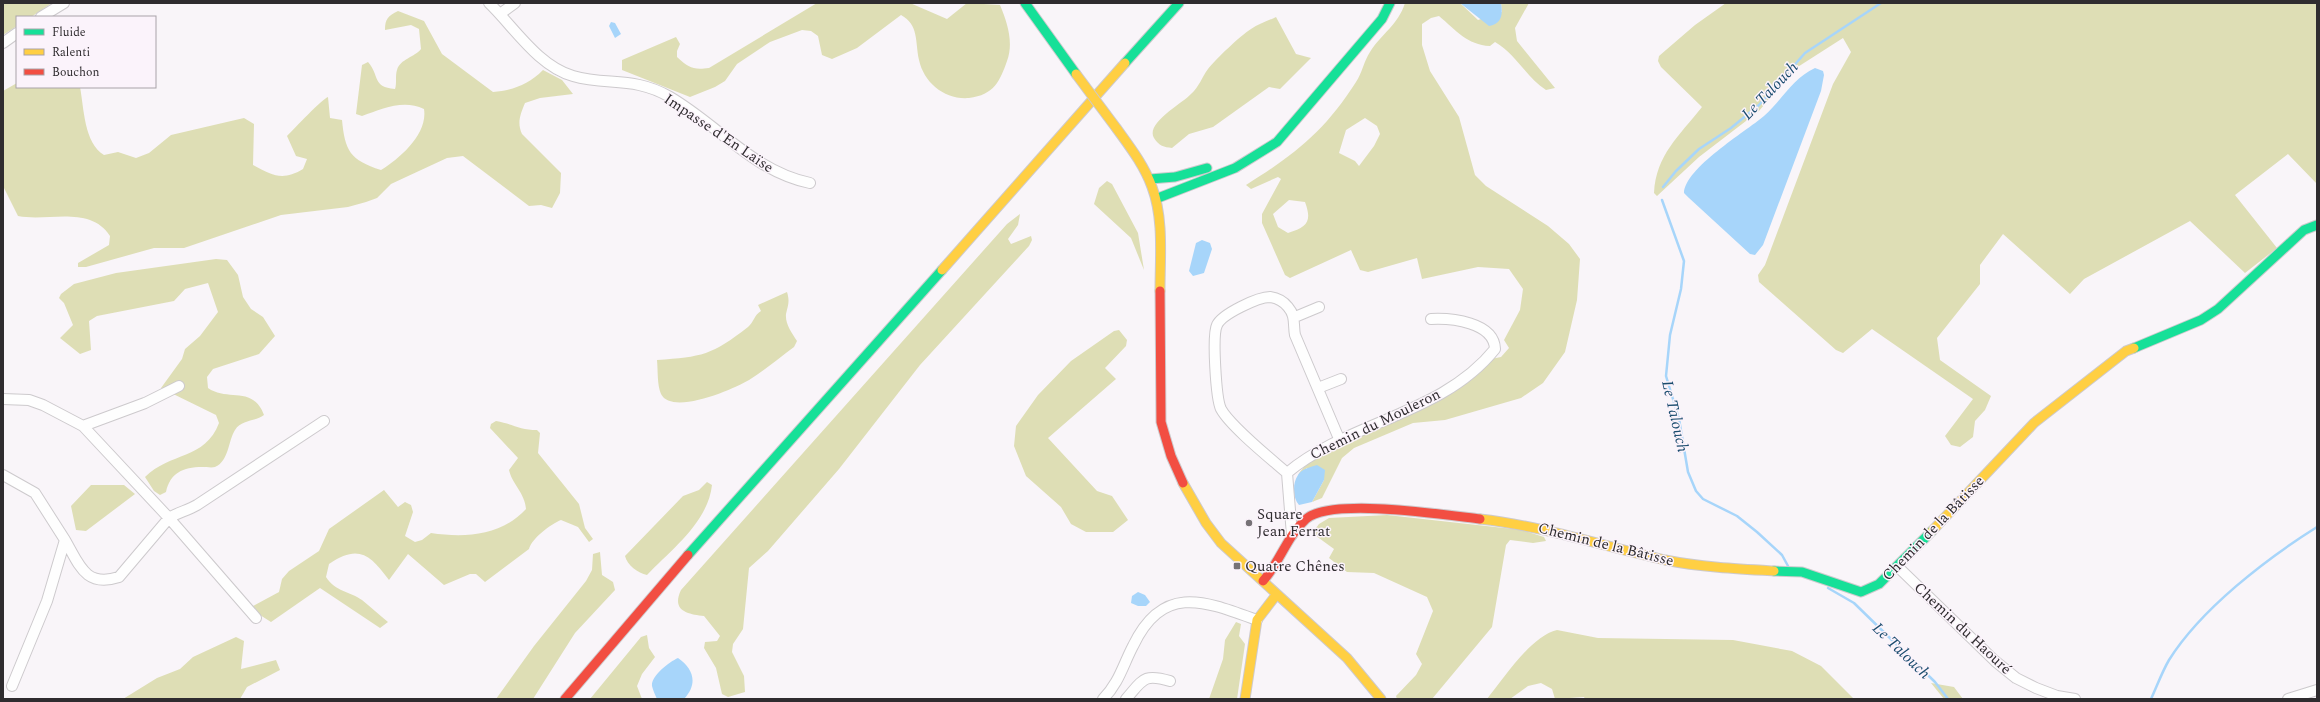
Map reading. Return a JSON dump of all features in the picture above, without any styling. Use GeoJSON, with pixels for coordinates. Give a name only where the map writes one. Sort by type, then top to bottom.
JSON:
{"type":"FeatureCollection","features":[{"type":"Feature","properties":{"kind":"main road"},"geometry":{"type":"LineString","coordinates":[[1025,3],[1145,168],[1158,198],[1160,229],[1161,422],[1166,441],[1184,486],[1206,523],[1221,543],[1347,658],[1381,699]]}},
{"type":"Feature","properties":{"kind":"main road"},"geometry":{"type":"LineString","coordinates":[[565,699],[652,596],[1179,3]]}},
{"type":"Feature","properties":{"kind":"main road"},"geometry":{"type":"LineString","coordinates":[[1158,198],[1239,167],[1259,156],[1277,142],[1382,19],[1390,3]]}},
{"type":"Feature","properties":{"kind":"main road"},"geometry":{"type":"LineString","coordinates":[[1150,179],[1175,177],[1238,158],[1264,142],[1377,8]]}},
{"type":"Feature","properties":{"kind":"main road","name":"Chemin de la Bâtisse"},"geometry":{"type":"LineString","coordinates":[[1292,535],[1307,518],[1327,510],[1386,510],[1485,518],[1546,528],[1640,555],[1666,560],[1738,569],[1802,572],[1861,592],[1879,584],[1898,567],[2034,423],[2088,379],[2126,351],[2182,328],[2212,312],[2237,293],[2304,230],[2317,225]]}},
{"type":"Feature","properties":{"kind":"main road"},"geometry":{"type":"LineString","coordinates":[[1263,581],[1274,569],[1292,535]]}},
{"type":"Feature","properties":{"kind":"main road"},"geometry":{"type":"LineString","coordinates":[[1245,699],[1257,620],[1277,594]]}},
{"type":"Feature","properties":{"kind":"street"},"geometry":{"type":"LineString","coordinates":[[43,16],[64,3]]}},
{"type":"Feature","properties":{"kind":"street","name":"Impasse d'En Laïse"},"geometry":{"type":"LineString","coordinates":[[489,3],[536,52],[560,70],[572,76],[626,81],[655,90],[682,104],[762,165],[781,175],[810,183]]}},
{"type":"Feature","properties":{"kind":"street"},"geometry":{"type":"LineString","coordinates":[[500,14],[515,3]]}},
{"type":"Feature","properties":{"kind":"street"},"geometry":{"type":"LineString","coordinates":[[3,43],[16,34]]}},
{"type":"Feature","properties":{"kind":"street"},"geometry":{"type":"LineString","coordinates":[[1292,535],[1286,473],[1222,410],[1217,394],[1215,330],[1222,318],[1228,313],[1268,297],[1283,302],[1294,317],[1295,335],[1340,441]]}},
{"type":"Feature","properties":{"kind":"street"},"geometry":{"type":"LineString","coordinates":[[1294,317],[1319,307]]}},
{"type":"Feature","properties":{"kind":"street","name":"Chemin du Mouleron"},"geometry":{"type":"LineString","coordinates":[[1286,473],[1310,455],[1417,406],[1451,387],[1495,349],[1495,342],[1490,336],[1472,324],[1450,318],[1431,319]]}},
{"type":"Feature","properties":{"kind":"street"},"geometry":{"type":"LineString","coordinates":[[1318,388],[1341,379]]}},
{"type":"Feature","properties":{"kind":"street"},"geometry":{"type":"LineString","coordinates":[[84,426],[145,403],[179,386]]}},
{"type":"Feature","properties":{"kind":"street"},"geometry":{"type":"LineString","coordinates":[[3,399],[29,400],[43,405],[84,426],[169,518],[256,618]]}},
{"type":"Feature","properties":{"kind":"street"},"geometry":{"type":"LineString","coordinates":[[3,475],[35,493],[86,575],[94,580],[108,581],[118,577],[126,569],[169,518],[177,512],[186,511],[197,506],[324,421]]}},
{"type":"Feature","properties":{"kind":"street"},"geometry":{"type":"LineString","coordinates":[[12,686],[47,601],[65,540]]}},
{"type":"Feature","properties":{"kind":"street","name":"Chemin du Haouré"},"geometry":{"type":"LineString","coordinates":[[1898,567],[1995,661],[2016,678],[2050,693],[2075,699]]}},
{"type":"Feature","properties":{"kind":"street"},"geometry":{"type":"LineString","coordinates":[[1103,699],[1120,677],[1138,635],[1161,611],[1172,604],[1187,601],[1201,602],[1257,620]]}},
{"type":"Feature","properties":{"kind":"street"},"geometry":{"type":"LineString","coordinates":[[1126,699],[1146,679],[1156,677],[1170,681]]}},
{"type":"Feature","properties":{"kind":"street"},"geometry":{"type":"LineString","coordinates":[[2288,699],[2317,690]]}},
{"type":"Feature","properties":{"kind":"green space"},"geometry":{"type":"Polygon","coordinates":[[[3,3],[52,3],[32,16],[16,16],[16,27],[3,35],[3,3]]]}},
{"type":"Feature","properties":{"kind":"green space"},"geometry":{"type":"Polygon","coordinates":[[[817,3],[910,3],[947,19],[967,3],[1000,5],[1009,32],[1009,54],[1002,75],[995,86],[990,90],[984,94],[969,98],[952,96],[937,88],[926,76],[919,60],[914,29],[907,19],[901,15],[857,48],[832,59],[822,55],[818,36],[811,31],[802,30],[770,42],[737,64],[725,81],[715,87],[690,97],[622,70],[622,60],[676,37],[680,44],[677,51],[677,57],[685,64],[692,67],[699,69],[709,68],[817,3]]]}},
{"type":"Feature","properties":{"kind":"green space"},"geometry":{"type":"Polygon","coordinates":[[[1405,3],[1460,3],[1478,20],[1502,12],[1501,3],[1529,3],[1515,28],[1517,41],[1555,88],[1546,90],[1539,85],[1509,53],[1495,42],[1490,46],[1468,40],[1439,16],[1431,18],[1422,24],[1422,45],[1430,71],[1459,117],[1475,175],[1486,186],[1548,226],[1569,244],[1580,259],[1577,300],[1565,352],[1543,383],[1521,398],[1445,420],[1413,423],[1354,448],[1342,458],[1322,498],[1312,502],[1324,480],[1307,468],[1298,475],[1308,464],[1321,454],[1337,445],[1423,408],[1449,391],[1491,359],[1501,357],[1509,348],[1504,340],[1520,310],[1523,289],[1509,269],[1478,267],[1422,279],[1417,258],[1368,272],[1360,270],[1351,250],[1290,278],[1285,275],[1262,223],[1262,214],[1281,179],[1278,177],[1251,189],[1246,185],[1294,152],[1332,115],[1356,82],[1370,52],[1402,11],[1405,3]],[[1365,118],[1346,130],[1339,153],[1355,161],[1359,166],[1374,146],[1380,134],[1377,126],[1365,118]],[[1289,200],[1273,214],[1278,227],[1288,233],[1304,226],[1308,219],[1305,202],[1289,200]]]}},
{"type":"Feature","properties":{"kind":"green space"},"geometry":{"type":"Polygon","coordinates":[[[1726,3],[2317,3],[2317,184],[2288,154],[2235,195],[2277,248],[2245,273],[2190,221],[2084,279],[2070,294],[2003,234],[1980,265],[1980,284],[1937,338],[1940,360],[1991,396],[1985,410],[1975,421],[1973,437],[1960,447],[1951,445],[1945,436],[1973,399],[1872,329],[1843,353],[1836,350],[1759,282],[1758,275],[1765,265],[1833,84],[1851,52],[1843,38],[1793,70],[1759,111],[1699,157],[1657,196],[1654,193],[1659,168],[1664,157],[1677,137],[1702,107],[1661,67],[1658,61],[1659,56],[1695,25],[1726,3]]]}},
{"type":"Feature","properties":{"kind":"green space"},"geometry":{"type":"Polygon","coordinates":[[[398,11],[424,21],[442,54],[493,92],[520,86],[543,70],[562,80],[573,94],[540,98],[525,103],[520,119],[522,134],[561,173],[560,193],[552,208],[541,205],[529,206],[463,156],[447,158],[391,184],[377,198],[366,202],[348,207],[281,215],[184,248],[154,248],[86,267],[78,267],[78,263],[109,245],[110,236],[102,226],[80,218],[18,216],[3,186],[3,91],[16,84],[16,88],[80,88],[84,115],[89,134],[97,149],[104,155],[118,152],[136,158],[149,153],[171,135],[244,118],[254,124],[253,165],[278,176],[290,175],[303,169],[307,159],[296,156],[287,136],[328,97],[330,118],[342,120],[347,147],[351,153],[362,162],[381,170],[396,159],[411,144],[422,127],[424,118],[424,109],[408,105],[393,106],[362,116],[356,114],[362,65],[368,62],[372,67],[377,80],[383,86],[395,89],[396,72],[399,66],[421,49],[419,29],[411,25],[385,30],[388,18],[398,11]]]}},
{"type":"Feature","properties":{"kind":"green space"},"geometry":{"type":"Polygon","coordinates":[[[1276,17],[1296,54],[1311,58],[1280,89],[1269,87],[1213,127],[1189,134],[1172,148],[1164,147],[1158,143],[1154,138],[1153,132],[1155,126],[1160,120],[1194,91],[1208,69],[1246,32],[1276,17]]]}},
{"type":"Feature","properties":{"kind":"green space"},"geometry":{"type":"Polygon","coordinates":[[[1107,181],[1112,184],[1138,233],[1144,270],[1131,238],[1094,204],[1099,188],[1107,181]]]}},
{"type":"Feature","properties":{"kind":"green space"},"geometry":{"type":"Polygon","coordinates":[[[1020,214],[1018,225],[1008,239],[1011,244],[1031,236],[1032,240],[1029,246],[920,365],[839,469],[768,551],[749,568],[743,629],[733,644],[732,652],[744,676],[745,692],[728,697],[722,694],[716,668],[704,648],[705,642],[717,641],[720,636],[704,616],[692,614],[680,607],[678,597],[681,590],[1007,224],[1020,214]]]}},
{"type":"Feature","properties":{"kind":"green space"},"geometry":{"type":"Polygon","coordinates":[[[216,259],[227,260],[238,275],[243,297],[251,309],[263,317],[275,336],[259,354],[213,369],[207,377],[208,388],[224,394],[247,397],[259,406],[264,415],[238,426],[233,435],[226,456],[220,464],[215,467],[195,467],[178,472],[168,485],[166,492],[160,495],[154,491],[145,477],[165,463],[196,450],[205,444],[213,435],[219,423],[216,415],[161,388],[182,359],[185,349],[200,336],[218,312],[208,283],[185,289],[174,301],[97,316],[89,321],[91,350],[80,354],[60,338],[73,325],[64,303],[59,298],[61,294],[74,284],[116,273],[216,259]]]}},
{"type":"Feature","properties":{"kind":"green space"},"geometry":{"type":"Polygon","coordinates":[[[787,292],[789,301],[786,318],[789,328],[797,341],[794,347],[749,380],[704,399],[690,402],[677,402],[667,400],[661,394],[658,382],[657,360],[696,356],[725,344],[750,325],[757,314],[761,311],[758,305],[787,292]]]}},
{"type":"Feature","properties":{"kind":"green space"},"geometry":{"type":"Polygon","coordinates":[[[1119,330],[1127,340],[1126,346],[1105,368],[1116,379],[1048,438],[1097,491],[1112,496],[1128,520],[1113,532],[1086,532],[1071,524],[1061,507],[1026,476],[1014,446],[1016,426],[1038,395],[1071,361],[1114,331],[1119,330]]]}},
{"type":"Feature","properties":{"kind":"green space"},"geometry":{"type":"Polygon","coordinates":[[[496,421],[526,429],[537,430],[540,433],[538,453],[579,504],[585,528],[593,539],[589,542],[578,527],[561,520],[542,532],[534,540],[529,549],[485,582],[476,574],[470,574],[444,585],[408,554],[389,580],[369,558],[356,553],[348,554],[329,564],[326,577],[334,586],[362,600],[388,622],[380,628],[320,588],[271,622],[260,615],[253,606],[279,592],[282,579],[289,571],[319,551],[329,529],[384,490],[398,507],[405,502],[411,505],[413,512],[405,536],[415,542],[422,540],[431,533],[444,535],[469,535],[482,533],[494,530],[516,518],[526,509],[521,493],[509,470],[518,458],[490,428],[491,424],[496,421]]]}},
{"type":"Feature","properties":{"kind":"green space"},"geometry":{"type":"Polygon","coordinates":[[[707,482],[712,485],[704,511],[687,534],[647,575],[633,568],[625,556],[683,496],[699,490],[707,482]]]}},
{"type":"Feature","properties":{"kind":"green space"},"geometry":{"type":"Polygon","coordinates":[[[91,485],[124,485],[135,494],[86,531],[76,530],[71,506],[91,485]]]}},
{"type":"Feature","properties":{"kind":"green space"},"geometry":{"type":"Polygon","coordinates":[[[1387,515],[1522,530],[1544,537],[1546,541],[1533,543],[1510,540],[1506,545],[1492,627],[1432,699],[1397,699],[1396,696],[1416,675],[1422,664],[1416,654],[1433,611],[1427,597],[1374,573],[1347,572],[1329,558],[1334,549],[1312,533],[1319,524],[1329,518],[1387,515]]]}},
{"type":"Feature","properties":{"kind":"green space"},"geometry":{"type":"Polygon","coordinates":[[[600,552],[602,575],[613,582],[615,590],[575,633],[533,699],[496,699],[534,646],[586,581],[592,570],[593,554],[600,552]]]}},
{"type":"Feature","properties":{"kind":"green space"},"geometry":{"type":"Polygon","coordinates":[[[1236,622],[1241,624],[1239,636],[1245,644],[1237,699],[1209,699],[1223,659],[1225,640],[1236,622]]]}},
{"type":"Feature","properties":{"kind":"green space"},"geometry":{"type":"Polygon","coordinates":[[[1557,630],[1598,638],[1733,640],[1792,651],[1821,666],[1854,699],[1585,699],[1584,697],[1555,699],[1552,689],[1541,683],[1528,686],[1510,699],[1487,699],[1519,659],[1537,640],[1557,630]]]}},
{"type":"Feature","properties":{"kind":"green space"},"geometry":{"type":"Polygon","coordinates":[[[647,635],[649,648],[655,657],[642,674],[637,686],[642,699],[590,699],[641,637],[647,635]]]}},
{"type":"Feature","properties":{"kind":"green space"},"geometry":{"type":"Polygon","coordinates":[[[236,637],[244,641],[241,669],[276,660],[280,670],[247,687],[240,699],[123,699],[157,678],[180,669],[193,657],[236,637]]]}},
{"type":"Feature","properties":{"kind":"green space"},"geometry":{"type":"Polygon","coordinates":[[[1931,683],[1954,687],[1963,699],[1944,699],[1931,683]]]}},
{"type":"Feature","properties":{"kind":"water"},"geometry":{"type":"Polygon","coordinates":[[[1460,3],[1501,3],[1502,15],[1497,23],[1489,26],[1460,3]]]}},
{"type":"Feature","properties":{"kind":"water"},"geometry":{"type":"Polygon","coordinates":[[[611,22],[615,23],[621,34],[615,38],[609,26],[611,22]]]}},
{"type":"Feature","properties":{"kind":"water"},"geometry":{"type":"Polygon","coordinates":[[[1815,68],[1823,71],[1824,75],[1821,91],[1763,245],[1755,255],[1750,254],[1684,193],[1687,183],[1694,173],[1717,151],[1764,116],[1800,77],[1815,68]]]}},
{"type":"Feature","properties":{"kind":"water"},"geometry":{"type":"Polygon","coordinates":[[[1202,240],[1210,243],[1212,249],[1204,273],[1193,276],[1189,271],[1196,243],[1202,240]]]}},
{"type":"Feature","properties":{"kind":"water"},"geometry":{"type":"Polygon","coordinates":[[[1317,465],[1325,470],[1324,480],[1312,502],[1299,505],[1295,499],[1294,491],[1296,479],[1301,471],[1317,465]]]}},
{"type":"Feature","properties":{"kind":"water"},"geometry":{"type":"Polygon","coordinates":[[[1138,592],[1145,595],[1150,602],[1146,606],[1138,606],[1131,603],[1132,596],[1138,592]]]}},
{"type":"Feature","properties":{"kind":"water"},"geometry":{"type":"Polygon","coordinates":[[[678,658],[688,667],[691,672],[691,688],[684,699],[657,699],[652,686],[654,678],[666,666],[678,658]]]}},
{"type":"Feature","properties":{"kind":"waterway","name":"Le Talouch"},"geometry":{"type":"LineString","coordinates":[[1663,187],[1676,171],[1699,149],[1731,128],[1759,105],[1805,53],[1881,3]]}},
{"type":"Feature","properties":{"kind":"waterway","name":"Le Talouch"},"geometry":{"type":"LineString","coordinates":[[1662,200],[1684,261],[1681,289],[1670,335],[1666,376],[1679,419],[1688,472],[1696,491],[1703,499],[1737,516],[1782,555],[1788,566]]}},
{"type":"Feature","properties":{"kind":"waterway"},"geometry":{"type":"LineString","coordinates":[[2151,699],[2169,660],[2198,622],[2236,586],[2256,570],[2317,527]]}},
{"type":"Feature","properties":{"kind":"waterway","name":"Le Talouch"},"geometry":{"type":"LineString","coordinates":[[1828,588],[1854,603],[1935,682],[1948,699]]}},
{"type":"Feature","properties":{"kind":"traffic: fast"},"geometry":{"type":"LineString","coordinates":[[1025,3],[1076,74]]}},
{"type":"Feature","properties":{"kind":"traffic: fast"},"geometry":{"type":"LineString","coordinates":[[1125,63],[1179,3]]}},
{"type":"Feature","properties":{"kind":"traffic: fast"},"geometry":{"type":"LineString","coordinates":[[1158,198],[1235,168],[1277,142],[1382,19],[1390,3]]}},
{"type":"Feature","properties":{"kind":"traffic: fast"},"geometry":{"type":"LineString","coordinates":[[1150,179],[1175,177],[1207,168]]}},
{"type":"Feature","properties":{"kind":"traffic: fast"},"geometry":{"type":"LineString","coordinates":[[2134,348],[2201,320],[2218,309],[2304,230],[2317,225]]}},
{"type":"Feature","properties":{"kind":"traffic: fast"},"geometry":{"type":"LineString","coordinates":[[688,555],[942,270]]}},
{"type":"Feature","properties":{"kind":"traffic: fast"},"geometry":{"type":"LineString","coordinates":[[1774,571],[1802,572],[1861,592],[1879,584],[1932,531]]}},
{"type":"Feature","properties":{"kind":"traffic: slow"},"geometry":{"type":"LineString","coordinates":[[942,270],[1125,63]]}},
{"type":"Feature","properties":{"kind":"traffic: slow"},"geometry":{"type":"LineString","coordinates":[[1076,74],[1117,129]]}},
{"type":"Feature","properties":{"kind":"traffic: slow"},"geometry":{"type":"LineString","coordinates":[[1117,129],[1145,171],[1156,199],[1160,225],[1160,291]]}},
{"type":"Feature","properties":{"kind":"traffic: slow"},"geometry":{"type":"LineString","coordinates":[[1932,531],[2034,423],[2126,351],[2134,348]]}},
{"type":"Feature","properties":{"kind":"traffic: slow"},"geometry":{"type":"LineString","coordinates":[[1183,483],[1206,523],[1221,543],[1347,658],[1381,699]]}},
{"type":"Feature","properties":{"kind":"traffic: slow"},"geometry":{"type":"LineString","coordinates":[[1480,519],[1550,531],[1665,560],[1719,567],[1774,571]]}},
{"type":"Feature","properties":{"kind":"traffic: slow"},"geometry":{"type":"LineString","coordinates":[[1245,699],[1257,620],[1277,594]]}},
{"type":"Feature","properties":{"kind":"traffic: jam"},"geometry":{"type":"LineString","coordinates":[[1160,291],[1161,422],[1171,456],[1183,483]]}},
{"type":"Feature","properties":{"kind":"traffic: jam"},"geometry":{"type":"LineString","coordinates":[[1263,581],[1299,526],[1306,519],[1319,513],[1339,509],[1390,509],[1480,519]]}},
{"type":"Feature","properties":{"kind":"traffic: jam"},"geometry":{"type":"LineString","coordinates":[[565,699],[688,555]]}},
{"type":"Feature","properties":{"kind":"place","name":"Square Jean Ferrat"},"geometry":{"type":"Point","coordinates":[1249,523]}},
{"type":"Feature","properties":{"kind":"place","name":"Quatre Chênes"},"geometry":{"type":"Point","coordinates":[1237,566]}}]}
